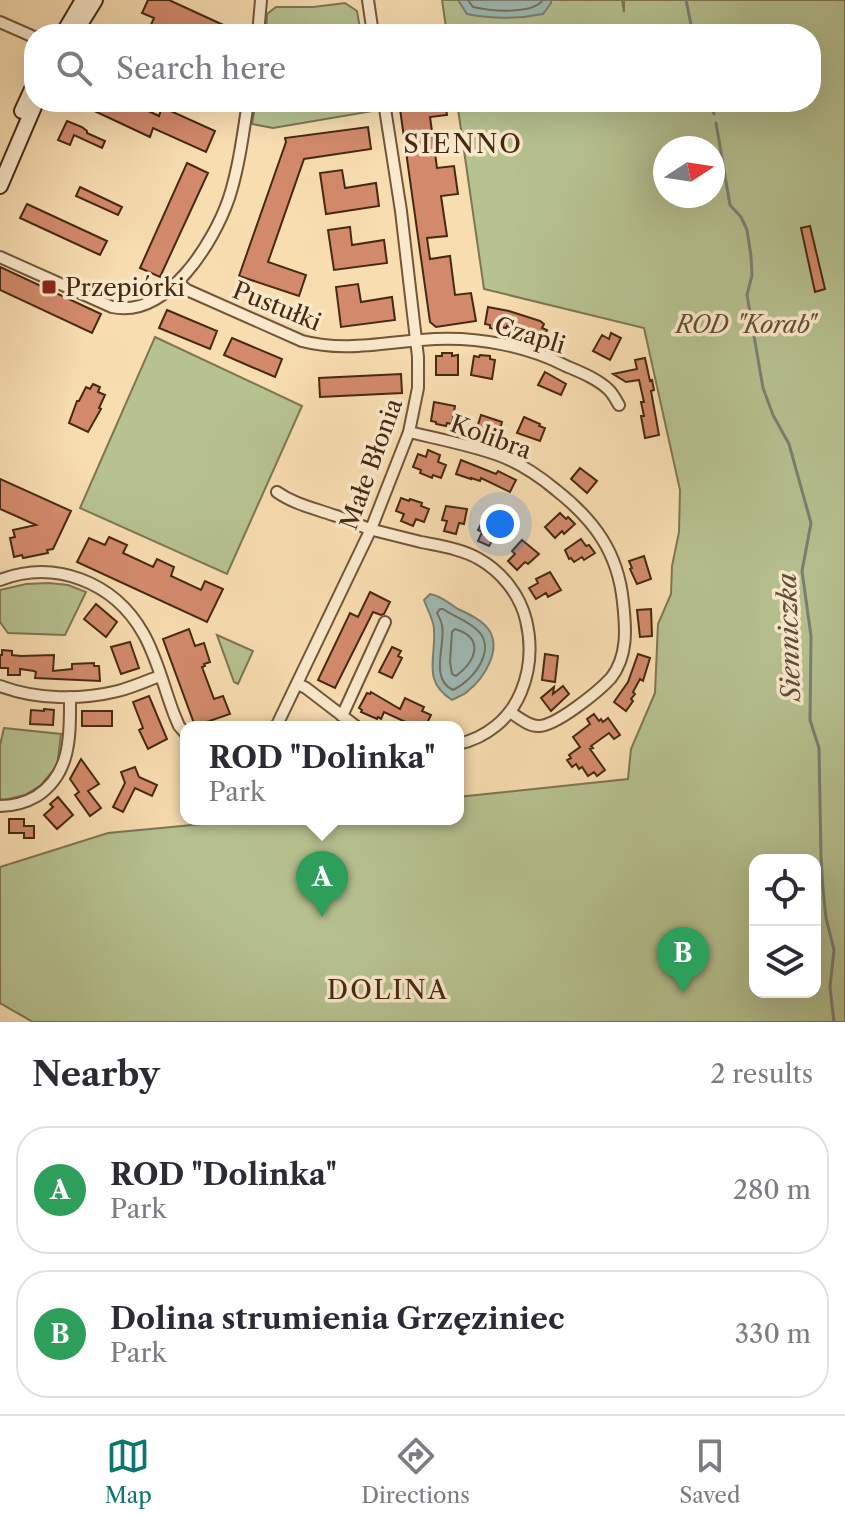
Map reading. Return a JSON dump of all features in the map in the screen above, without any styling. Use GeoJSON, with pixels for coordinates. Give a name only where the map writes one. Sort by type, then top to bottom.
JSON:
{"type":"FeatureCollection","features":[{"type":"Feature","properties":{"kind":"street"},"geometry":{"type":"LineString","coordinates":[[69,24],[83,0]]}},
{"type":"Feature","properties":{"kind":"street"},"geometry":{"type":"LineString","coordinates":[[80,24],[95,0]]}},
{"type":"Feature","properties":{"kind":"street"},"geometry":{"type":"LineString","coordinates":[[259,24],[261,0]]}},
{"type":"Feature","properties":{"kind":"street"},"geometry":{"type":"LineString","coordinates":[[368,0],[372,24]]}},
{"type":"Feature","properties":{"kind":"street"},"geometry":{"type":"LineString","coordinates":[[0,22],[24,33]]}},
{"type":"Feature","properties":{"kind":"street"},"geometry":{"type":"LineString","coordinates":[[0,163],[24,108]]}},
{"type":"Feature","properties":{"kind":"street"},"geometry":{"type":"LineString","coordinates":[[0,186],[32,112]]}},
{"type":"Feature","properties":{"kind":"street"},"geometry":{"type":"LineString","coordinates":[[0,257],[118,309],[152,300],[177,282],[202,250],[222,215],[235,178],[246,112]]}},
{"type":"Feature","properties":{"kind":"street","name":"Małe Błonia"},"geometry":{"type":"LineString","coordinates":[[279,721],[371,529],[409,432],[418,388],[419,364],[386,112]]}},
{"type":"Feature","properties":{"kind":"street","name":"Pustułki"},"geometry":{"type":"LineString","coordinates":[[177,282],[187,290],[302,341],[321,346],[359,347],[416,340]]}},
{"type":"Feature","properties":{"kind":"street","name":"Czapli"},"geometry":{"type":"LineString","coordinates":[[416,340],[478,340],[531,352],[593,379],[609,390],[619,405]]}},
{"type":"Feature","properties":{"kind":"street","name":"Kolibra"},"geometry":{"type":"LineString","coordinates":[[409,432],[498,455],[533,472],[582,512],[603,539],[616,571],[622,594],[626,638],[617,670],[611,678],[550,724],[530,724],[510,712]]}},
{"type":"Feature","properties":{"kind":"street"},"geometry":{"type":"LineString","coordinates":[[277,492],[290,501],[371,529],[477,557],[506,580],[525,615],[530,644],[529,670],[510,712],[482,736],[464,742]]}},
{"type":"Feature","properties":{"kind":"street"},"geometry":{"type":"LineString","coordinates":[[0,580],[28,572],[49,572],[77,577],[117,599],[135,619],[148,642],[180,727]]}},
{"type":"Feature","properties":{"kind":"street"},"geometry":{"type":"LineString","coordinates":[[342,716],[385,622]]}},
{"type":"Feature","properties":{"kind":"street"},"geometry":{"type":"LineString","coordinates":[[0,686],[31,694],[88,696],[118,691],[160,676]]}},
{"type":"Feature","properties":{"kind":"street"},"geometry":{"type":"LineString","coordinates":[[298,684],[349,721]]}},
{"type":"Feature","properties":{"kind":"street"},"geometry":{"type":"LineString","coordinates":[[0,806],[34,798],[61,772],[70,733],[70,697]]}},
{"type":"Feature","properties":{"kind":"green space","name":"ROD \"Korab\""},"geometry":{"type":"Polygon","coordinates":[[[442,0],[622,0],[624,12],[624,0],[845,0],[845,1022],[33,1022],[0,1003],[0,867],[108,833],[193,825],[464,825],[464,796],[628,779],[631,749],[655,693],[658,624],[671,594],[672,566],[679,532],[680,490],[644,328],[484,289],[458,112],[821,112],[821,24],[446,24],[442,0]]]}},
{"type":"Feature","properties":{"kind":"green space"},"geometry":{"type":"Polygon","coordinates":[[[345,3],[357,11],[359,24],[266,24],[267,14],[276,7],[345,3]]]}},
{"type":"Feature","properties":{"kind":"green space"},"geometry":{"type":"Polygon","coordinates":[[[254,112],[367,112],[273,128],[252,124],[254,112]]]}},
{"type":"Feature","properties":{"kind":"green space"},"geometry":{"type":"Polygon","coordinates":[[[155,337],[302,406],[227,574],[80,508],[155,337]]]}},
{"type":"Feature","properties":{"kind":"green space"},"geometry":{"type":"Polygon","coordinates":[[[49,583],[68,585],[86,592],[65,635],[8,633],[0,622],[0,590],[49,583]]]}},
{"type":"Feature","properties":{"kind":"green space"},"geometry":{"type":"Polygon","coordinates":[[[217,635],[253,651],[238,684],[234,682],[217,635]]]}},
{"type":"Feature","properties":{"kind":"green space"},"geometry":{"type":"Polygon","coordinates":[[[4,728],[61,734],[57,766],[41,785],[25,795],[4,800],[0,799],[0,745],[4,728]]]}},
{"type":"Feature","properties":{"kind":"water"},"geometry":{"type":"Polygon","coordinates":[[[458,0],[551,0],[551,3],[543,14],[495,18],[467,14],[458,0]]]}},
{"type":"Feature","properties":{"kind":"water"},"geometry":{"type":"Polygon","coordinates":[[[430,594],[479,620],[492,638],[492,655],[480,679],[452,700],[437,685],[432,669],[434,626],[424,600],[430,594]]]}},
{"type":"Feature","properties":{"kind":"building"},"geometry":{"type":"Polygon","coordinates":[[[148,0],[169,0],[221,24],[151,24],[154,18],[142,13],[148,0]]]}},
{"type":"Feature","properties":{"kind":"building"},"geometry":{"type":"Polygon","coordinates":[[[97,112],[150,112],[159,116],[160,112],[173,112],[215,131],[206,152],[153,128],[150,137],[97,112]]]}},
{"type":"Feature","properties":{"kind":"building"},"geometry":{"type":"Polygon","coordinates":[[[400,112],[447,112],[447,115],[430,117],[437,168],[454,166],[458,194],[441,196],[447,236],[427,238],[430,259],[450,256],[455,295],[471,293],[476,321],[436,327],[430,322],[400,112]]]}},
{"type":"Feature","properties":{"kind":"building"},"geometry":{"type":"Polygon","coordinates":[[[67,121],[105,141],[102,148],[74,135],[70,145],[58,140],[67,121]]]}},
{"type":"Feature","properties":{"kind":"building"},"geometry":{"type":"Polygon","coordinates":[[[368,127],[371,149],[304,159],[268,262],[306,275],[299,296],[239,276],[285,138],[368,127]]]}},
{"type":"Feature","properties":{"kind":"building"},"geometry":{"type":"Polygon","coordinates":[[[187,163],[208,173],[160,277],[140,268],[187,163]]]}},
{"type":"Feature","properties":{"kind":"building"},"geometry":{"type":"Polygon","coordinates":[[[342,170],[345,188],[376,183],[379,206],[326,214],[320,173],[342,170]]]}},
{"type":"Feature","properties":{"kind":"building"},"geometry":{"type":"Polygon","coordinates":[[[80,187],[122,207],[118,215],[76,196],[80,187]]]}},
{"type":"Feature","properties":{"kind":"building"},"geometry":{"type":"Polygon","coordinates":[[[27,204],[107,241],[100,255],[20,218],[27,204]]]}},
{"type":"Feature","properties":{"kind":"building"},"geometry":{"type":"Polygon","coordinates":[[[810,226],[825,289],[815,292],[801,228],[810,226]]]}},
{"type":"Feature","properties":{"kind":"building"},"geometry":{"type":"Polygon","coordinates":[[[350,227],[352,245],[384,240],[387,263],[334,270],[328,230],[350,227]]]}},
{"type":"Feature","properties":{"kind":"building"},"geometry":{"type":"Polygon","coordinates":[[[0,267],[101,314],[92,333],[0,290],[0,267]]]}},
{"type":"Feature","properties":{"kind":"building"},"geometry":{"type":"Polygon","coordinates":[[[358,284],[361,302],[392,297],[395,320],[341,327],[336,287],[358,284]]]}},
{"type":"Feature","properties":{"kind":"building"},"geometry":{"type":"Polygon","coordinates":[[[488,307],[540,321],[544,324],[542,328],[547,330],[544,339],[507,326],[500,330],[490,328],[485,324],[488,307]]]}},
{"type":"Feature","properties":{"kind":"building"},"geometry":{"type":"Polygon","coordinates":[[[167,310],[217,331],[210,349],[159,328],[167,310]]]}},
{"type":"Feature","properties":{"kind":"building"},"geometry":{"type":"Polygon","coordinates":[[[611,333],[621,338],[610,360],[593,351],[602,335],[609,339],[611,333]]]}},
{"type":"Feature","properties":{"kind":"building"},"geometry":{"type":"Polygon","coordinates":[[[232,338],[282,359],[275,377],[224,355],[232,338]]]}},
{"type":"Feature","properties":{"kind":"building"},"geometry":{"type":"Polygon","coordinates":[[[442,353],[458,355],[458,375],[436,375],[436,356],[442,356],[442,353]]]}},
{"type":"Feature","properties":{"kind":"building"},"geometry":{"type":"Polygon","coordinates":[[[474,356],[495,360],[492,379],[471,375],[474,356]]]}},
{"type":"Feature","properties":{"kind":"building"},"geometry":{"type":"Polygon","coordinates":[[[645,358],[654,390],[651,391],[659,435],[645,438],[641,416],[644,416],[641,402],[644,402],[639,380],[626,382],[613,374],[637,369],[635,360],[645,358]]]}},
{"type":"Feature","properties":{"kind":"building"},"geometry":{"type":"Polygon","coordinates":[[[545,372],[566,384],[561,395],[538,385],[545,372]]]}},
{"type":"Feature","properties":{"kind":"building"},"geometry":{"type":"Polygon","coordinates":[[[401,374],[402,393],[320,397],[319,378],[401,374]]]}},
{"type":"Feature","properties":{"kind":"building"},"geometry":{"type":"Polygon","coordinates":[[[93,384],[100,387],[98,392],[105,395],[88,432],[69,423],[77,401],[86,387],[90,389],[93,384]]]}},
{"type":"Feature","properties":{"kind":"building"},"geometry":{"type":"Polygon","coordinates":[[[434,402],[455,406],[452,424],[447,423],[446,426],[431,421],[434,402]]]}},
{"type":"Feature","properties":{"kind":"building"},"geometry":{"type":"Polygon","coordinates":[[[481,415],[502,422],[498,437],[476,431],[481,415]]]}},
{"type":"Feature","properties":{"kind":"building"},"geometry":{"type":"Polygon","coordinates":[[[524,417],[545,428],[540,441],[517,433],[524,417]]]}},
{"type":"Feature","properties":{"kind":"building"},"geometry":{"type":"Polygon","coordinates":[[[428,450],[440,455],[438,462],[446,465],[441,478],[433,475],[432,478],[413,467],[418,454],[426,457],[428,450]]]}},
{"type":"Feature","properties":{"kind":"building"},"geometry":{"type":"Polygon","coordinates":[[[461,460],[516,480],[510,492],[481,478],[480,481],[456,474],[461,460]]]}},
{"type":"Feature","properties":{"kind":"building"},"geometry":{"type":"Polygon","coordinates":[[[580,468],[597,481],[587,493],[571,479],[580,468]]]}},
{"type":"Feature","properties":{"kind":"building"},"geometry":{"type":"Polygon","coordinates":[[[0,479],[71,511],[53,549],[47,550],[48,553],[14,557],[10,538],[15,537],[13,530],[36,525],[0,509],[0,479]]]}},
{"type":"Feature","properties":{"kind":"building"},"geometry":{"type":"Polygon","coordinates":[[[401,498],[422,503],[421,506],[429,509],[424,522],[416,519],[413,526],[401,521],[404,514],[396,511],[401,498]]]}},
{"type":"Feature","properties":{"kind":"building"},"geometry":{"type":"Polygon","coordinates":[[[446,506],[467,509],[464,524],[459,523],[456,534],[444,531],[447,521],[442,520],[446,506]]]}},
{"type":"Feature","properties":{"kind":"building"},"geometry":{"type":"Polygon","coordinates":[[[560,513],[575,524],[555,538],[545,527],[560,513]]]}},
{"type":"Feature","properties":{"kind":"building"},"geometry":{"type":"Polygon","coordinates":[[[485,516],[505,524],[499,538],[495,536],[489,546],[478,541],[482,532],[478,530],[485,516]]]}},
{"type":"Feature","properties":{"kind":"building"},"geometry":{"type":"Polygon","coordinates":[[[109,537],[127,545],[123,553],[153,567],[157,559],[174,567],[171,576],[201,590],[205,581],[223,589],[207,622],[77,562],[89,538],[105,545],[109,537]]]}},
{"type":"Feature","properties":{"kind":"building"},"geometry":{"type":"Polygon","coordinates":[[[581,539],[595,553],[574,562],[565,550],[581,539]]]}},
{"type":"Feature","properties":{"kind":"building"},"geometry":{"type":"Polygon","coordinates":[[[522,540],[539,554],[517,570],[508,561],[522,540]]]}},
{"type":"Feature","properties":{"kind":"building"},"geometry":{"type":"Polygon","coordinates":[[[644,556],[651,579],[637,584],[629,561],[644,556]]]}},
{"type":"Feature","properties":{"kind":"building"},"geometry":{"type":"Polygon","coordinates":[[[550,572],[561,590],[536,599],[529,588],[538,583],[536,579],[550,572]]]}},
{"type":"Feature","properties":{"kind":"building"},"geometry":{"type":"Polygon","coordinates":[[[370,592],[390,602],[384,614],[373,612],[335,688],[318,680],[350,613],[358,617],[370,592]]]}},
{"type":"Feature","properties":{"kind":"building"},"geometry":{"type":"Polygon","coordinates":[[[96,604],[117,622],[106,637],[84,619],[96,604]]]}},
{"type":"Feature","properties":{"kind":"building"},"geometry":{"type":"Polygon","coordinates":[[[651,609],[652,636],[640,637],[637,610],[651,609]]]}},
{"type":"Feature","properties":{"kind":"building"},"geometry":{"type":"Polygon","coordinates":[[[189,629],[195,646],[204,643],[210,662],[202,667],[214,699],[223,696],[230,714],[210,721],[193,721],[163,639],[189,629]]]}},
{"type":"Feature","properties":{"kind":"building"},"geometry":{"type":"Polygon","coordinates":[[[130,642],[139,668],[121,674],[111,647],[130,642]]]}},
{"type":"Feature","properties":{"kind":"building"},"geometry":{"type":"Polygon","coordinates":[[[392,647],[401,651],[398,656],[402,658],[392,678],[379,672],[392,647]]]}},
{"type":"Feature","properties":{"kind":"building"},"geometry":{"type":"Polygon","coordinates":[[[2,650],[21,656],[54,655],[53,671],[72,669],[72,664],[94,663],[94,666],[99,666],[100,681],[35,678],[36,672],[20,669],[20,675],[8,675],[8,668],[0,668],[2,650]]]}},
{"type":"Feature","properties":{"kind":"building"},"geometry":{"type":"Polygon","coordinates":[[[545,654],[558,656],[555,682],[542,680],[545,654]]]}},
{"type":"Feature","properties":{"kind":"building"},"geometry":{"type":"Polygon","coordinates":[[[638,654],[650,658],[643,681],[640,679],[633,692],[633,701],[626,711],[614,702],[628,682],[638,654]]]}},
{"type":"Feature","properties":{"kind":"building"},"geometry":{"type":"Polygon","coordinates":[[[563,686],[569,694],[551,711],[541,698],[554,687],[553,694],[563,686]]]}},
{"type":"Feature","properties":{"kind":"building"},"geometry":{"type":"Polygon","coordinates":[[[367,693],[400,709],[405,698],[424,707],[422,711],[431,715],[428,721],[404,721],[384,712],[381,719],[377,719],[359,708],[367,693]]]}},
{"type":"Feature","properties":{"kind":"building"},"geometry":{"type":"Polygon","coordinates":[[[149,696],[167,739],[148,749],[139,730],[143,728],[133,702],[149,696]]]}},
{"type":"Feature","properties":{"kind":"building"},"geometry":{"type":"Polygon","coordinates":[[[31,710],[54,710],[53,725],[30,724],[31,710]]]}},
{"type":"Feature","properties":{"kind":"building"},"geometry":{"type":"Polygon","coordinates":[[[82,711],[112,711],[112,726],[82,726],[82,711]]]}},
{"type":"Feature","properties":{"kind":"building"},"geometry":{"type":"Polygon","coordinates":[[[594,714],[599,721],[608,718],[620,735],[614,739],[609,733],[591,746],[605,770],[597,776],[594,772],[588,776],[582,767],[579,769],[576,764],[572,767],[567,760],[580,747],[573,737],[590,724],[587,719],[594,714]]]}},
{"type":"Feature","properties":{"kind":"building"},"geometry":{"type":"Polygon","coordinates":[[[81,759],[99,784],[88,791],[101,808],[90,816],[75,795],[79,792],[70,779],[81,759]]]}},
{"type":"Feature","properties":{"kind":"building"},"geometry":{"type":"Polygon","coordinates":[[[135,767],[139,777],[157,785],[152,796],[135,788],[123,812],[113,807],[125,783],[121,772],[135,767]]]}},
{"type":"Feature","properties":{"kind":"building"},"geometry":{"type":"Polygon","coordinates":[[[58,797],[73,815],[57,829],[44,815],[58,797]]]}},
{"type":"Feature","properties":{"kind":"building"},"geometry":{"type":"Polygon","coordinates":[[[9,819],[24,819],[24,826],[34,826],[34,838],[24,838],[24,833],[9,833],[9,819]]]}},
{"type":"Feature","properties":{"kind":"waterway","name":"Sienniczka"},"geometry":{"type":"LineString","coordinates":[[686,0],[691,24]]}},
{"type":"Feature","properties":{"kind":"waterway","name":"Sienniczka"},"geometry":{"type":"LineString","coordinates":[[716,123],[730,205],[747,230],[752,275],[747,295],[763,388],[789,444],[811,523],[802,571],[811,636],[810,720],[819,748],[823,889],[834,950],[830,987],[834,1022]]}},
{"type":"Feature","properties":{"kind":"place","name":"Przepiórki"},"geometry":{"type":"Point","coordinates":[49,287]}},
{"type":"Feature","properties":{"kind":"place","name":"ROD \"Dolinka\""},"geometry":{"type":"Point","coordinates":[322,917]}},
{"type":"Feature","properties":{"kind":"place","name":"Dolina strumienia Grzęziniec"},"geometry":{"type":"Point","coordinates":[683,993]}},
{"type":"Feature","properties":{"kind":"district","name":"SIENNO"},"geometry":{"type":"Point","coordinates":[463,144]}},
{"type":"Feature","properties":{"kind":"district","name":"DOLINA"},"geometry":{"type":"Point","coordinates":[388,990]}}]}
